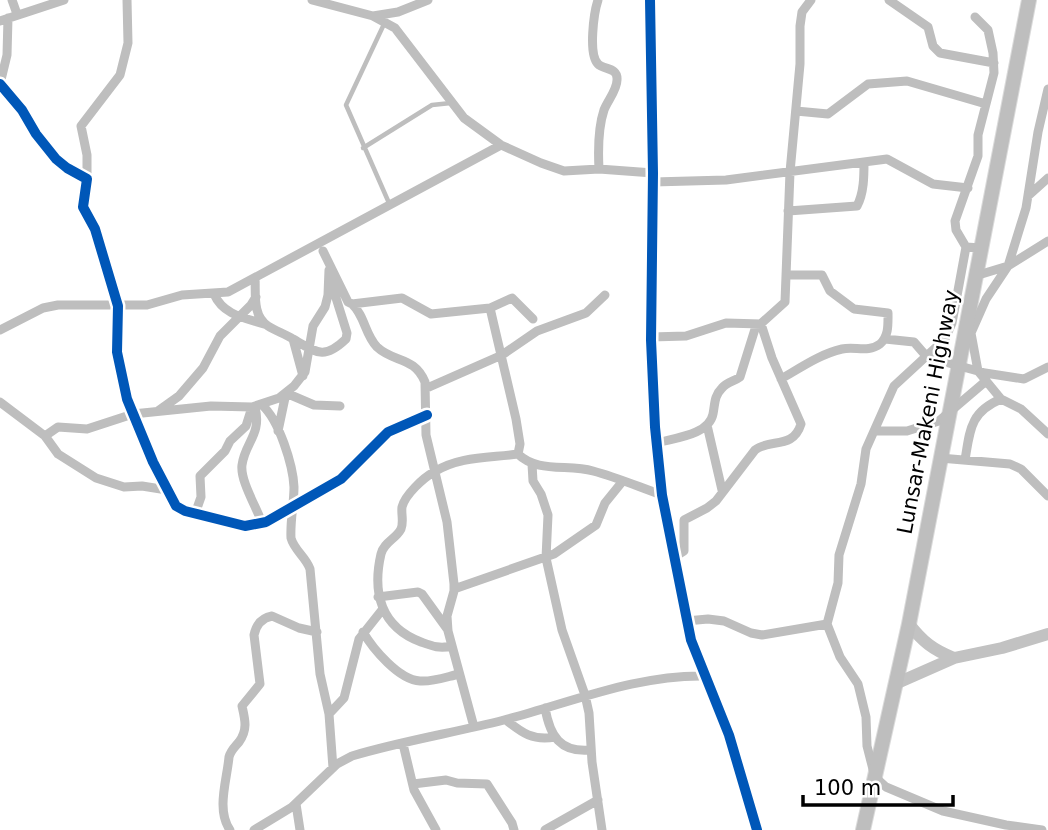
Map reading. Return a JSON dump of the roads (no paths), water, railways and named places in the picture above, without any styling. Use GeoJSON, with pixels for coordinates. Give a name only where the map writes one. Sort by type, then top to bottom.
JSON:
{"type":"FeatureCollection","features":[{"type":"Feature","properties":{"kind":"main road","name":"Lunsar-Makeni Highway"},"geometry":{"type":"LineString","coordinates":[[863,830],[909,624],[975,276],[974,248],[1029,0]]}},
{"type":"Feature","properties":{"kind":"main road"},"geometry":{"type":"LineString","coordinates":[[909,624],[921,639],[936,651],[954,658]]}},
{"type":"Feature","properties":{"kind":"main road"},"geometry":{"type":"LineString","coordinates":[[895,684],[954,658],[1002,648],[1048,634]]}},
{"type":"Feature","properties":{"kind":"street"},"geometry":{"type":"LineString","coordinates":[[12,0],[8,18],[7,55],[0,84],[56,159],[87,179]]}},
{"type":"Feature","properties":{"kind":"street"},"geometry":{"type":"LineString","coordinates":[[8,18],[64,0]]}},
{"type":"Feature","properties":{"kind":"street"},"geometry":{"type":"LineString","coordinates":[[127,0],[128,43],[120,75],[81,126],[87,155],[83,207],[95,229],[118,306],[117,352],[127,399],[176,506],[195,514],[245,526],[262,523],[341,479],[388,432],[427,415]]}},
{"type":"Feature","properties":{"kind":"street"},"geometry":{"type":"LineString","coordinates":[[312,0],[327,2],[385,21],[410,45],[464,118],[501,145],[564,171],[599,169],[653,178],[726,180],[887,159],[926,181],[968,188]]}},
{"type":"Feature","properties":{"kind":"street"},"geometry":{"type":"LineString","coordinates":[[373,16],[398,12],[428,0]]}},
{"type":"Feature","properties":{"kind":"street"},"geometry":{"type":"LineString","coordinates":[[598,0],[592,19],[595,59],[600,66],[613,71],[618,78],[604,110],[598,150],[599,169]]}},
{"type":"Feature","properties":{"kind":"street"},"geometry":{"type":"LineString","coordinates":[[650,0],[653,178],[651,337],[662,495],[691,640],[729,735],[757,830]]}},
{"type":"Feature","properties":{"kind":"street"},"geometry":{"type":"LineString","coordinates":[[657,443],[699,431],[707,425],[723,386],[740,377],[751,335],[785,302],[790,172],[802,12],[811,0]]}},
{"type":"Feature","properties":{"kind":"street"},"geometry":{"type":"LineString","coordinates":[[890,0],[928,27],[933,47],[940,53],[994,63]]}},
{"type":"Feature","properties":{"kind":"street"},"geometry":{"type":"LineString","coordinates":[[975,17],[988,30],[994,63],[992,84],[978,135],[978,156],[955,221],[956,230],[974,248],[945,339],[894,386],[866,449],[860,484],[839,555],[838,583],[827,624],[841,657],[858,684],[875,777],[886,787],[943,811],[1041,830]]}},
{"type":"Feature","properties":{"kind":"street"},"geometry":{"type":"LineString","coordinates":[[796,111],[828,114],[868,84],[907,81],[986,104]]}},
{"type":"Feature","properties":{"kind":"street"},"geometry":{"type":"LineString","coordinates":[[1048,89],[1026,208],[1007,266],[985,299],[971,334],[978,371],[1001,399],[1021,409],[1048,435]]}},
{"type":"Feature","properties":{"kind":"street"},"geometry":{"type":"LineString","coordinates":[[1038,132],[1048,134]]}},
{"type":"Feature","properties":{"kind":"street"},"geometry":{"type":"LineString","coordinates":[[0,330],[43,308],[58,305],[157,304],[182,295],[228,292],[501,145]]}},
{"type":"Feature","properties":{"kind":"street"},"geometry":{"type":"LineString","coordinates":[[788,211],[857,206],[864,179],[864,162]]}},
{"type":"Feature","properties":{"kind":"street"},"geometry":{"type":"LineString","coordinates":[[1028,196],[1048,178]]}},
{"type":"Feature","properties":{"kind":"street"},"geometry":{"type":"LineString","coordinates":[[214,294],[223,307],[237,316],[264,324],[321,354],[327,353],[346,339],[347,333],[330,281],[323,251],[324,239]]}},
{"type":"Feature","properties":{"kind":"street"},"geometry":{"type":"LineString","coordinates":[[975,276],[1007,266],[1048,241]]}},
{"type":"Feature","properties":{"kind":"street"},"geometry":{"type":"LineString","coordinates":[[323,251],[348,302],[360,311],[374,344],[390,357],[405,359],[423,376],[427,388],[426,435],[447,522],[454,589],[447,609],[448,631],[474,727]]}},
{"type":"Feature","properties":{"kind":"street"},"geometry":{"type":"LineString","coordinates":[[787,275],[822,275],[830,291],[854,309],[888,313],[885,339]]}},
{"type":"Feature","properties":{"kind":"street"},"geometry":{"type":"LineString","coordinates":[[256,278],[256,297],[264,324]]}},
{"type":"Feature","properties":{"kind":"street"},"geometry":{"type":"LineString","coordinates":[[195,514],[201,498],[200,476],[246,426],[256,406],[286,393],[303,376],[313,326],[325,307],[330,281]]}},
{"type":"Feature","properties":{"kind":"street"},"geometry":{"type":"LineString","coordinates":[[427,388],[502,355],[537,331],[586,313],[605,295]]}},
{"type":"Feature","properties":{"kind":"street"},"geometry":{"type":"LineString","coordinates":[[155,412],[179,396],[203,368],[220,336],[237,316],[247,310],[256,297]]}},
{"type":"Feature","properties":{"kind":"street"},"geometry":{"type":"LineString","coordinates":[[352,304],[402,298],[431,314],[490,308],[512,298],[533,319]]}},
{"type":"Feature","properties":{"kind":"street"},"geometry":{"type":"LineString","coordinates":[[490,308],[516,419],[520,444],[518,454]]}},
{"type":"Feature","properties":{"kind":"street"},"geometry":{"type":"LineString","coordinates":[[651,337],[686,336],[726,323],[761,324]]}},
{"type":"Feature","properties":{"kind":"street"},"geometry":{"type":"LineString","coordinates":[[673,558],[684,551],[684,520],[707,508],[755,450],[762,445],[780,444],[801,428],[800,419],[781,379],[761,324]]}},
{"type":"Feature","properties":{"kind":"street"},"geometry":{"type":"LineString","coordinates":[[293,339],[303,376]]}},
{"type":"Feature","properties":{"kind":"street"},"geometry":{"type":"LineString","coordinates":[[781,379],[820,357],[842,349],[873,348],[885,339],[914,342],[927,358],[1024,379],[1048,367]]}},
{"type":"Feature","properties":{"kind":"street"},"geometry":{"type":"LineString","coordinates":[[874,431],[907,431],[926,426],[948,414],[986,381]]}},
{"type":"Feature","properties":{"kind":"street"},"geometry":{"type":"LineString","coordinates":[[286,393],[314,405],[340,406]]}},
{"type":"Feature","properties":{"kind":"street"},"geometry":{"type":"LineString","coordinates":[[278,431],[286,393]]}},
{"type":"Feature","properties":{"kind":"street"},"geometry":{"type":"LineString","coordinates":[[965,460],[975,417],[989,404],[1001,399]]}},
{"type":"Feature","properties":{"kind":"street"},"geometry":{"type":"LineString","coordinates":[[0,402],[45,436],[58,454],[96,478],[124,487],[142,486],[167,490]]}},
{"type":"Feature","properties":{"kind":"street"},"geometry":{"type":"LineString","coordinates":[[45,436],[58,427],[87,429],[133,414],[211,406],[256,406],[267,410],[290,465],[294,487],[290,538],[310,569],[321,682],[329,714],[333,768]]}},
{"type":"Feature","properties":{"kind":"street"},"geometry":{"type":"LineString","coordinates":[[256,406],[258,423],[242,469],[250,499],[262,523]]}},
{"type":"Feature","properties":{"kind":"street"},"geometry":{"type":"LineString","coordinates":[[707,425],[722,490]]}},
{"type":"Feature","properties":{"kind":"street"},"geometry":{"type":"LineString","coordinates":[[452,646],[437,648],[413,639],[391,624],[378,597],[382,554],[385,546],[400,530],[402,506],[412,492],[434,472],[470,459],[518,454],[532,464],[591,470],[662,495]]}},
{"type":"Feature","properties":{"kind":"street"},"geometry":{"type":"LineString","coordinates":[[940,458],[1010,464],[1021,470],[1048,496]]}},
{"type":"Feature","properties":{"kind":"street"},"geometry":{"type":"LineString","coordinates":[[532,464],[533,481],[548,515],[546,558],[562,630],[589,713],[602,830]]}},
{"type":"Feature","properties":{"kind":"street"},"geometry":{"type":"LineString","coordinates":[[454,589],[546,558],[599,522],[605,503],[622,482]]}},
{"type":"Feature","properties":{"kind":"street"},"geometry":{"type":"LineString","coordinates":[[378,597],[418,592],[448,631]]}},
{"type":"Feature","properties":{"kind":"street"},"geometry":{"type":"LineString","coordinates":[[329,714],[344,698],[359,639],[382,610]]}},
{"type":"Feature","properties":{"kind":"street"},"geometry":{"type":"LineString","coordinates":[[230,830],[225,824],[223,811],[229,757],[245,731],[242,706],[260,684],[254,635],[256,628],[263,619],[272,616],[299,628],[317,632]]}},
{"type":"Feature","properties":{"kind":"street"},"geometry":{"type":"LineString","coordinates":[[687,621],[724,621],[762,635],[827,624]]}},
{"type":"Feature","properties":{"kind":"street"},"geometry":{"type":"LineString","coordinates":[[363,632],[371,646],[406,677],[431,681],[459,674]]}},
{"type":"Feature","properties":{"kind":"street"},"geometry":{"type":"LineString","coordinates":[[254,830],[296,804],[333,768],[352,756],[506,720],[585,695],[670,677],[707,676]]}},
{"type":"Feature","properties":{"kind":"street"},"geometry":{"type":"LineString","coordinates":[[545,708],[555,737],[572,751],[591,750]]}},
{"type":"Feature","properties":{"kind":"street"},"geometry":{"type":"LineString","coordinates":[[506,720],[526,736],[544,739],[555,737]]}},
{"type":"Feature","properties":{"kind":"street"},"geometry":{"type":"LineString","coordinates":[[403,744],[412,784],[436,830]]}},
{"type":"Feature","properties":{"kind":"street"},"geometry":{"type":"LineString","coordinates":[[412,784],[446,780],[487,784],[514,830]]}},
{"type":"Feature","properties":{"kind":"street"},"geometry":{"type":"LineString","coordinates":[[545,830],[598,800]]}},
{"type":"Feature","properties":{"kind":"street"},"geometry":{"type":"LineString","coordinates":[[296,804],[300,830]]}},
{"type":"Feature","properties":{"kind":"lane"},"geometry":{"type":"LineString","coordinates":[[385,21],[346,105],[389,204]]}},
{"type":"Feature","properties":{"kind":"lane"},"geometry":{"type":"LineString","coordinates":[[363,148],[432,105],[452,103]]}}]}
